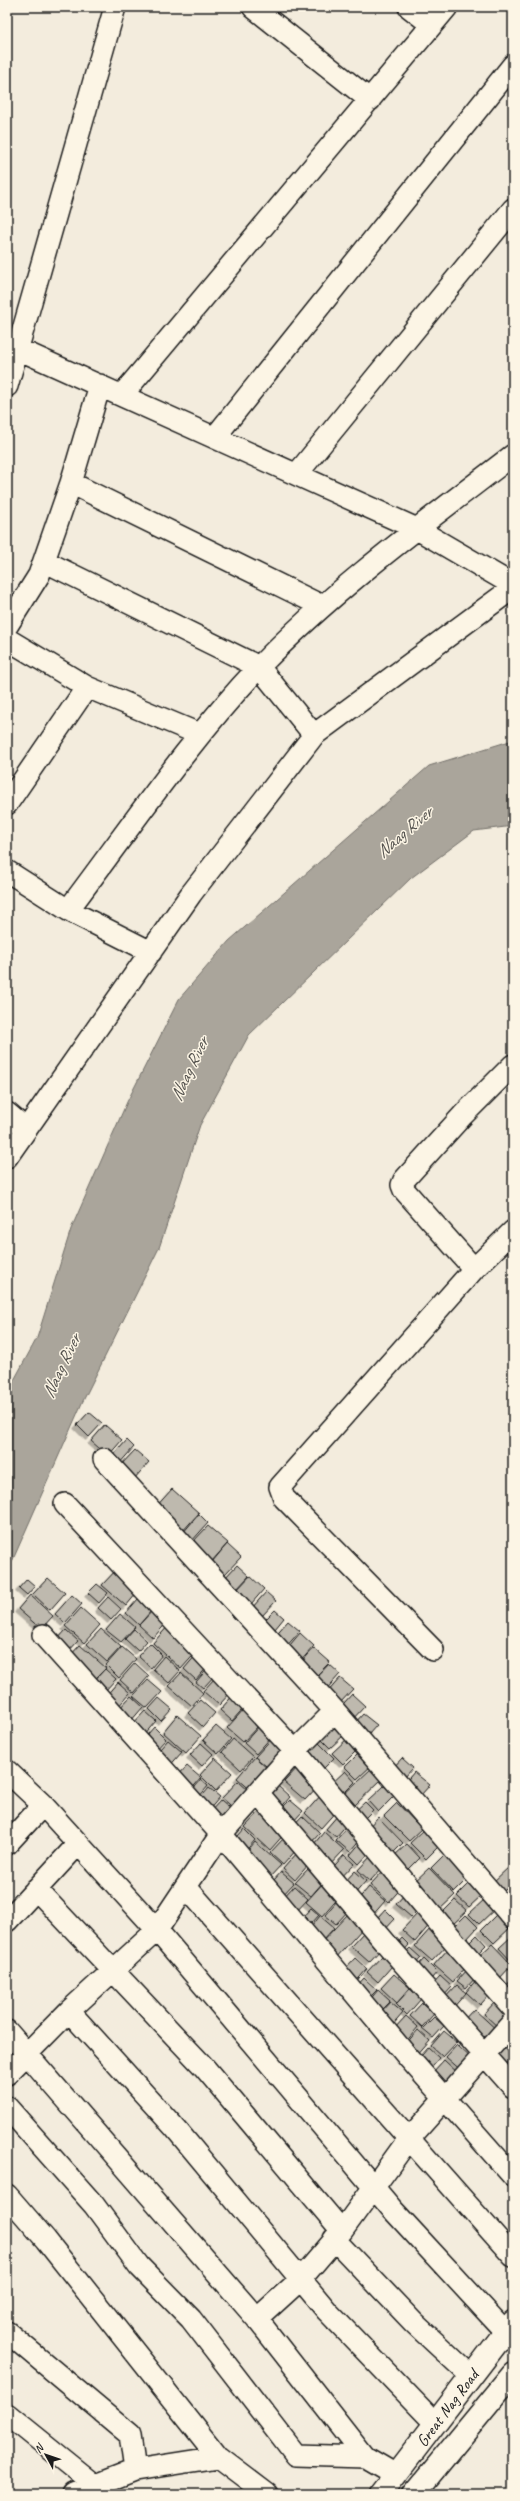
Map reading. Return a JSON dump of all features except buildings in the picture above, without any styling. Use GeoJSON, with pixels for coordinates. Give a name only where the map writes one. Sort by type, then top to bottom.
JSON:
{"type":"FeatureCollection","features":[{"type":"Feature","properties":{"kind":"main road","name":"Great Nag Road"},"geometry":{"type":"LineString","coordinates":[[381,2494],[471,2376],[510,2331]]}},
{"type":"Feature","properties":{"kind":"main road","name":"Great Nag Road"},"geometry":{"type":"LineString","coordinates":[[414,2494],[513,2374]]}},
{"type":"Feature","properties":{"kind":"street"},"geometry":{"type":"LineString","coordinates":[[7,386],[13,346],[115,7]]}},
{"type":"Feature","properties":{"kind":"street"},"geometry":{"type":"LineString","coordinates":[[253,7],[370,100]]}},
{"type":"Feature","properties":{"kind":"street"},"geometry":{"type":"LineString","coordinates":[[409,7],[432,25]]}},
{"type":"Feature","properties":{"kind":"street"},"geometry":{"type":"LineString","coordinates":[[122,395],[447,7]]}},
{"type":"Feature","properties":{"kind":"street"},"geometry":{"type":"LineString","coordinates":[[215,437],[513,65]]}},
{"type":"Feature","properties":{"kind":"street"},"geometry":{"type":"LineString","coordinates":[[297,474],[513,209]]}},
{"type":"Feature","properties":{"kind":"street"},"geometry":{"type":"LineString","coordinates":[[13,346],[417,529],[513,585]]}},
{"type":"Feature","properties":{"kind":"street"},"geometry":{"type":"LineString","coordinates":[[7,626],[39,575],[71,483],[100,385]]}},
{"type":"Feature","properties":{"kind":"street"},"geometry":{"type":"LineString","coordinates":[[68,910],[199,734],[259,667],[322,606],[417,529],[513,455]]}},
{"type":"Feature","properties":{"kind":"street"},"geometry":{"type":"LineString","coordinates":[[71,483],[322,606]]}},
{"type":"Feature","properties":{"kind":"street"},"geometry":{"type":"LineString","coordinates":[[44,561],[259,667],[314,735]]}},
{"type":"Feature","properties":{"kind":"street"},"geometry":{"type":"LineString","coordinates":[[7,1157],[191,894],[314,735],[513,588]]}},
{"type":"Feature","properties":{"kind":"street"},"geometry":{"type":"LineString","coordinates":[[7,639],[87,687],[199,734]]}},
{"type":"Feature","properties":{"kind":"street"},"geometry":{"type":"LineString","coordinates":[[7,804],[87,687]]}},
{"type":"Feature","properties":{"kind":"street"},"geometry":{"type":"LineString","coordinates":[[7,871],[68,910],[151,952]]}},
{"type":"Feature","properties":{"kind":"street"},"geometry":{"type":"LineString","coordinates":[[474,1269],[404,1190],[402,1185],[404,1180],[463,1115],[513,1065]]}},
{"type":"Feature","properties":{"kind":"street"},"geometry":{"type":"LineString","coordinates":[[7,1113],[26,1129]]}},
{"type":"Feature","properties":{"kind":"street"},"geometry":{"type":"LineString","coordinates":[[433,1650],[284,1498],[280,1487],[474,1269],[513,1231]]}},
{"type":"Feature","properties":{"kind":"street"},"geometry":{"type":"LineString","coordinates":[[104,1459],[335,1710],[513,1918]]}},
{"type":"Feature","properties":{"kind":"street"},"geometry":{"type":"LineString","coordinates":[[65,1504],[295,1751],[459,1947],[513,2008]]}},
{"type":"Feature","properties":{"kind":"street"},"geometry":{"type":"LineString","coordinates":[[43,1635],[221,1834],[445,2099],[513,2176]]}},
{"type":"Feature","properties":{"kind":"street"},"geometry":{"type":"LineString","coordinates":[[7,2074],[69,2011],[157,1930],[221,1834],[295,1751],[335,1710]]}},
{"type":"Feature","properties":{"kind":"street"},"geometry":{"type":"LineString","coordinates":[[7,1771],[43,1805],[157,1930],[392,2209],[510,2331]]}},
{"type":"Feature","properties":{"kind":"street"},"geometry":{"type":"LineString","coordinates":[[258,1793],[390,1948],[513,2087]]}},
{"type":"Feature","properties":{"kind":"street"},"geometry":{"type":"LineString","coordinates":[[7,1844],[43,1805]]}},
{"type":"Feature","properties":{"kind":"street"},"geometry":{"type":"LineString","coordinates":[[7,1921],[78,1844]]}},
{"type":"Feature","properties":{"kind":"street"},"geometry":{"type":"LineString","coordinates":[[186,1887],[408,2140],[513,2256]]}},
{"type":"Feature","properties":{"kind":"street"},"geometry":{"type":"LineString","coordinates":[[36,1889],[204,2067],[338,2235],[414,2324],[471,2376]]}},
{"type":"Feature","properties":{"kind":"street"},"geometry":{"type":"LineString","coordinates":[[69,2011],[176,2130],[365,2353],[435,2423]]}},
{"type":"Feature","properties":{"kind":"street"},"geometry":{"type":"LineString","coordinates":[[257,2319],[301,2279],[338,2235],[408,2140],[513,2022]]}},
{"type":"Feature","properties":{"kind":"street"},"geometry":{"type":"LineString","coordinates":[[7,2031],[257,2319],[365,2457],[396,2475]]}},
{"type":"Feature","properties":{"kind":"street"},"geometry":{"type":"LineString","coordinates":[[7,2107],[94,2205],[138,2266],[191,2319],[296,2455],[365,2457]]}},
{"type":"Feature","properties":{"kind":"street"},"geometry":{"type":"LineString","coordinates":[[7,2194],[46,2240],[218,2456],[267,2494]]}},
{"type":"Feature","properties":{"kind":"street"},"geometry":{"type":"LineString","coordinates":[[7,2332],[130,2436],[135,2470]]}},
{"type":"Feature","properties":{"kind":"street"},"geometry":{"type":"LineString","coordinates":[[7,2414],[95,2485]]}},
{"type":"Feature","properties":{"kind":"street"},"geometry":{"type":"LineString","coordinates":[[73,2494],[135,2470],[218,2456]]}},
{"type":"Feature","properties":{"kind":"water","name":"Naag River"},"geometry":{"type":"Polygon","coordinates":[[[513,740],[513,826],[474,831],[411,878],[249,1035],[200,1125],[159,1248],[82,1403],[7,1573],[7,1393],[37,1338],[71,1229],[127,1102],[179,999],[229,941],[429,766],[513,740]]]}}]}
